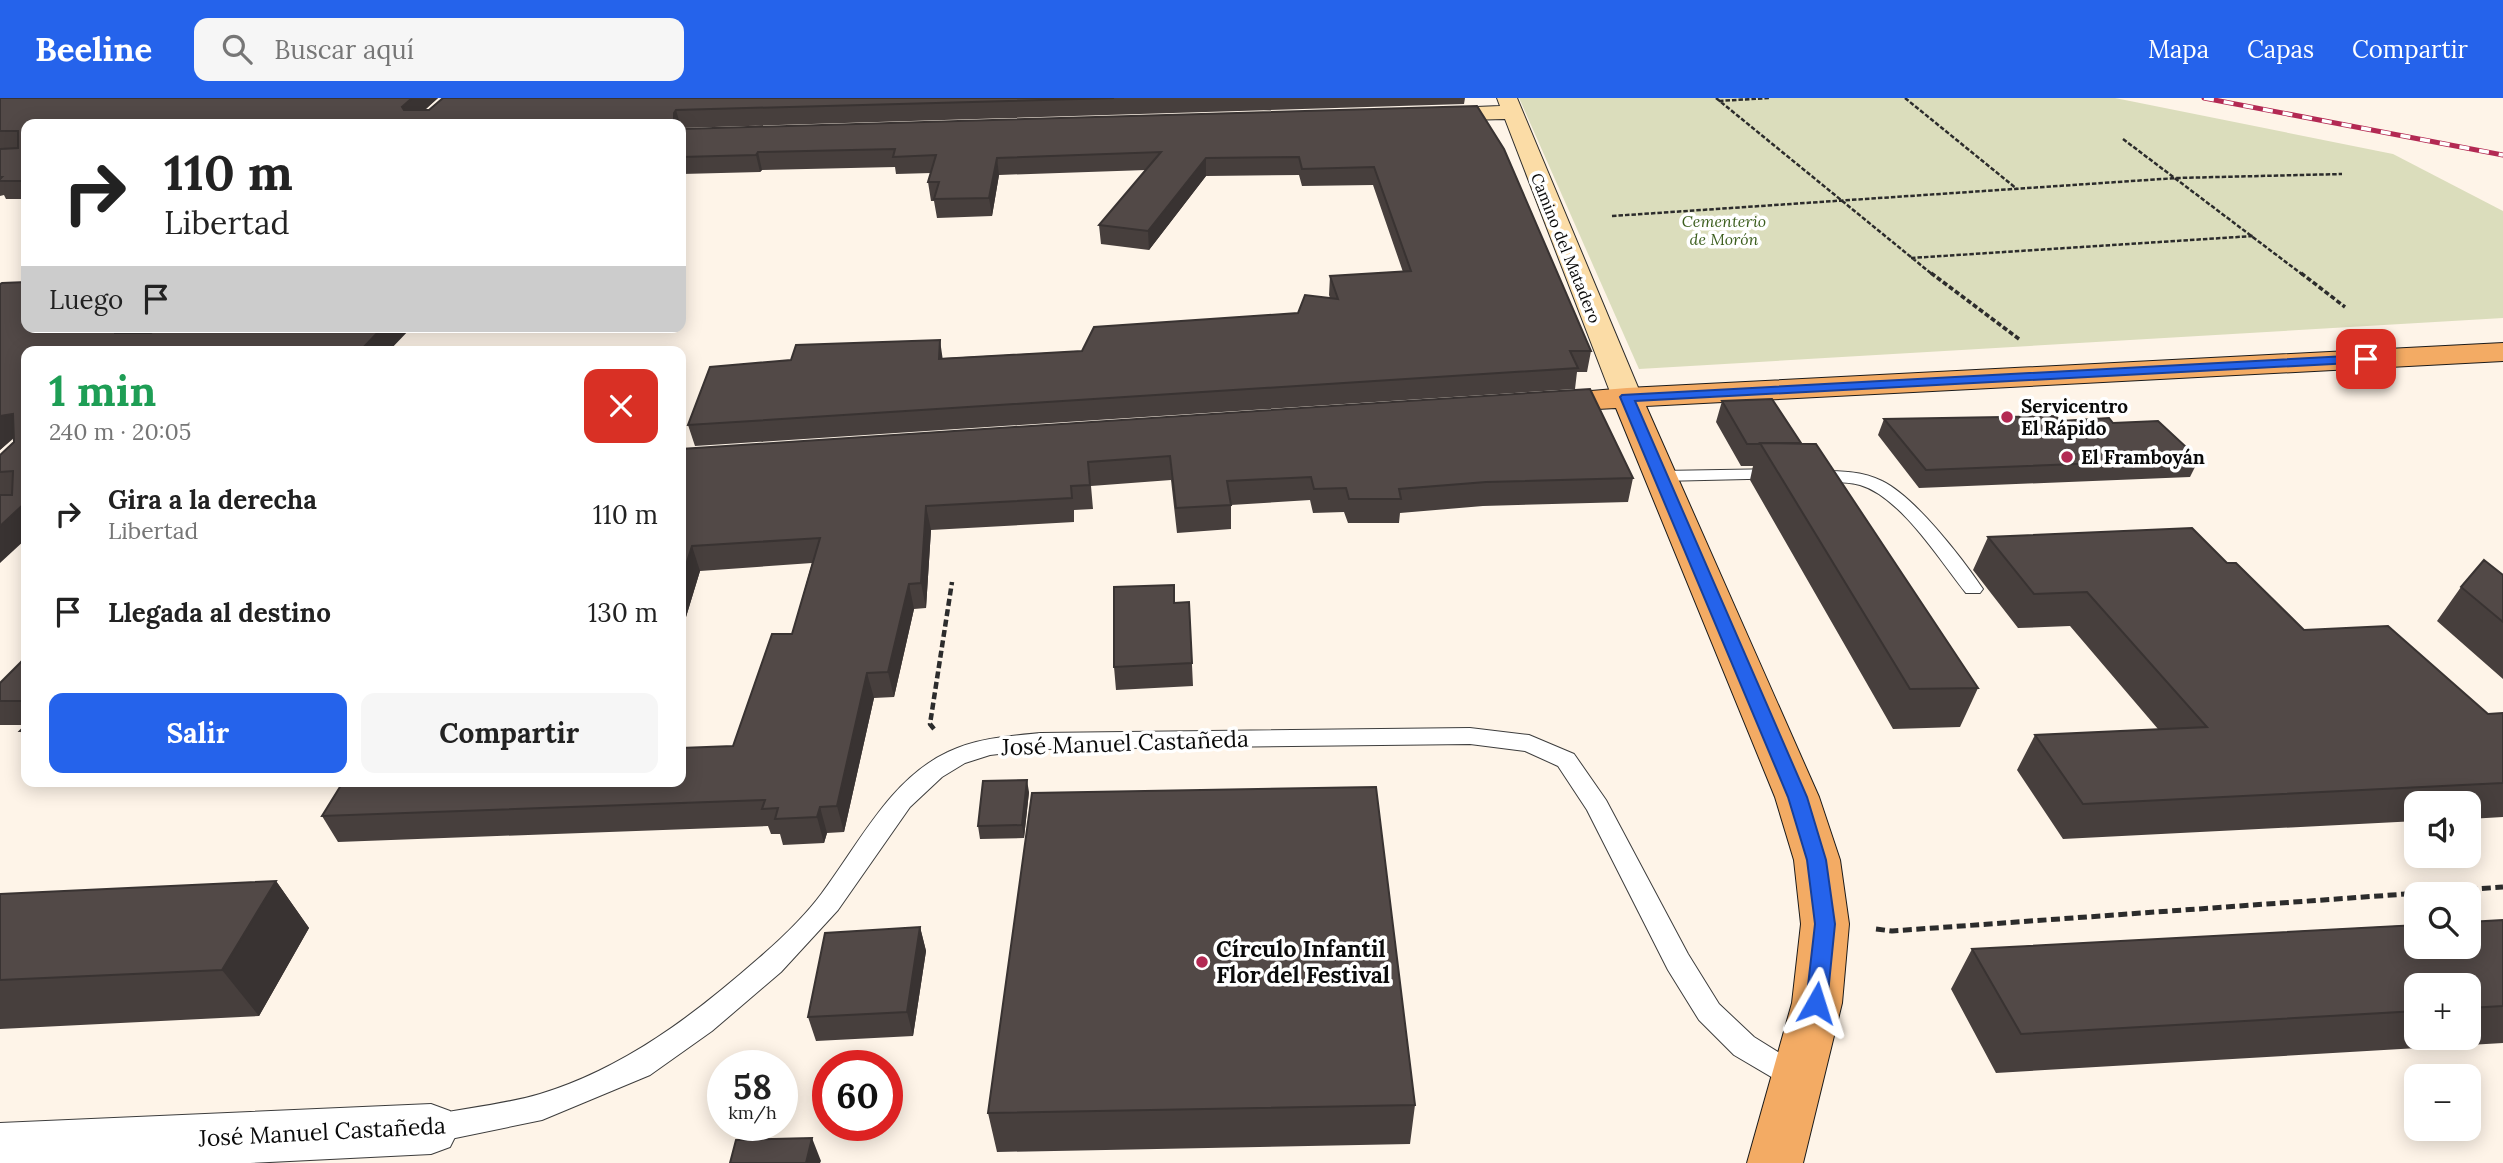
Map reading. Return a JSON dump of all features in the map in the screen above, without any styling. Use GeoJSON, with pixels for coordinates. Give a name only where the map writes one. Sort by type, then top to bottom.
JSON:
{"type":"FeatureCollection","features":[{"type":"Feature","properties":{"kind":"main road"},"geometry":{"type":"LineString","coordinates":[[1401,116],[1511,102]]}},
{"type":"Feature","properties":{"kind":"main road","name":"Camino del Matadero"},"geometry":{"type":"LineString","coordinates":[[1511,102],[1627,397]]}},
{"type":"Feature","properties":{"kind":"main road"},"geometry":{"type":"LineString","coordinates":[[1515,405],[2065,373],[2503,352]]}},
{"type":"Feature","properties":{"kind":"main road"},"geometry":{"type":"LineString","coordinates":[[1627,397],[1797,797],[1817,860],[1825,924],[1816,1003],[1775,1163]]}},
{"type":"Feature","properties":{"kind":"street","name":"José Manuel Castañeda"},"geometry":{"type":"LineString","coordinates":[[0,1149],[431,1129]]}},
{"type":"Feature","properties":{"kind":"lane"},"geometry":{"type":"LineString","coordinates":[[1661,476],[1783,474],[1847,477],[1876,485],[1896,498],[1973,589]]}},
{"type":"Feature","properties":{"kind":"lane","name":"José Manuel Castañeda"},"geometry":{"type":"LineString","coordinates":[[431,1129],[542,1107],[640,1066],[702,1023],[771,964],[829,903],[901,801],[934,771],[957,757],[989,747],[1041,741],[1470,736],[1529,743],[1566,760],[1597,806],[1678,962],[1709,1012],[1744,1046],[1798,1080]]}},
{"type":"Feature","properties":{"kind":"path"},"geometry":{"type":"LineString","coordinates":[[1717,99],[1769,98]]}},
{"type":"Feature","properties":{"kind":"path"},"geometry":{"type":"LineString","coordinates":[[1905,98],[2017,190]]}},
{"type":"Feature","properties":{"kind":"path"},"geometry":{"type":"LineString","coordinates":[[1717,99],[1910,258],[2065,373]]}},
{"type":"Feature","properties":{"kind":"path"},"geometry":{"type":"LineString","coordinates":[[2123,139],[2345,307]]}},
{"type":"Feature","properties":{"kind":"path"},"geometry":{"type":"LineString","coordinates":[[1612,216],[2177,178],[2342,174]]}},
{"type":"Feature","properties":{"kind":"path"},"geometry":{"type":"LineString","coordinates":[[1910,258],[2253,236]]}},
{"type":"Feature","properties":{"kind":"path"},"geometry":{"type":"LineString","coordinates":[[952,582],[930,724],[957,757]]}},
{"type":"Feature","properties":{"kind":"path"},"geometry":{"type":"LineString","coordinates":[[1825,924],[1892,931],[2503,887]]}},
{"type":"Feature","properties":{"kind":"green space","name":"Cementerio de Morón"},"geometry":{"type":"Polygon","coordinates":[[[1519,98],[2115,98],[2393,154],[2503,211],[2503,318],[1639,369],[1519,98]]]}},
{"type":"Feature","properties":{"kind":"building"},"geometry":{"type":"Polygon","coordinates":[[[0,98],[412,98],[402,107],[404,110],[429,110],[443,98],[1114,98],[676,110],[674,119],[21,119],[21,181],[0,181],[0,149],[18,148],[18,131],[0,131],[0,98]]]}},
{"type":"Feature","properties":{"kind":"building"},"geometry":{"type":"Polygon","coordinates":[[[1477,106],[1504,149],[1591,351],[1570,351],[1578,368],[688,425],[710,367],[791,360],[796,345],[940,340],[939,359],[1082,351],[1094,327],[1298,313],[1305,295],[1338,299],[1330,276],[1411,271],[1374,167],[1302,169],[1299,157],[1206,158],[1148,231],[1099,225],[1161,152],[997,158],[989,198],[934,199],[939,182],[928,182],[936,155],[893,157],[895,149],[758,152],[756,155],[686,157],[686,129],[1477,106]]]}},
{"type":"Feature","properties":{"kind":"building"},"geometry":{"type":"Polygon","coordinates":[[[21,282],[21,333],[377,333],[365,346],[21,346],[21,507],[0,526],[0,495],[12,495],[13,471],[0,472],[0,455],[14,442],[13,414],[0,416],[2,283],[21,282]]]}},
{"type":"Feature","properties":{"kind":"building"},"geometry":{"type":"Polygon","coordinates":[[[1590,389],[1633,478],[1486,482],[1399,489],[1401,499],[1349,499],[1346,488],[1314,489],[1311,477],[1227,481],[1231,505],[1176,508],[1170,456],[1088,462],[1090,485],[1071,486],[1072,498],[926,506],[921,583],[909,584],[888,672],[867,673],[837,806],[820,807],[817,817],[775,819],[778,808],[762,809],[765,800],[322,816],[340,787],[686,787],[686,748],[733,746],[772,634],[792,634],[820,538],[692,546],[686,565],[686,449],[1590,389]]]}},
{"type":"Feature","properties":{"kind":"building"},"geometry":{"type":"Polygon","coordinates":[[[1772,399],[1801,443],[1747,444],[1722,401],[1772,399]]]}},
{"type":"Feature","properties":{"kind":"building"},"geometry":{"type":"Polygon","coordinates":[[[2056,416],[2060,421],[2109,418],[2113,423],[2158,421],[2199,459],[1926,470],[1884,419],[2056,416]]]}},
{"type":"Feature","properties":{"kind":"building"},"geometry":{"type":"Polygon","coordinates":[[[1760,443],[1816,444],[1978,688],[1910,689],[1760,443]]]}},
{"type":"Feature","properties":{"kind":"building"},"geometry":{"type":"Polygon","coordinates":[[[2192,528],[2227,563],[2236,563],[2304,630],[2388,626],[2488,714],[2503,713],[2503,783],[2083,804],[2035,735],[2207,727],[2087,592],[2034,594],[1988,537],[2192,528]]]}},
{"type":"Feature","properties":{"kind":"building"},"geometry":{"type":"Polygon","coordinates":[[[2484,560],[2503,575],[2503,622],[2461,587],[2484,560]]]}},
{"type":"Feature","properties":{"kind":"building"},"geometry":{"type":"Polygon","coordinates":[[[1174,585],[1174,603],[1189,602],[1192,663],[1114,667],[1114,587],[1174,585]]]}},
{"type":"Feature","properties":{"kind":"building"},"geometry":{"type":"Polygon","coordinates":[[[21,662],[21,701],[0,701],[0,683],[21,662]]]}},
{"type":"Feature","properties":{"kind":"building"},"geometry":{"type":"Polygon","coordinates":[[[1027,780],[1022,825],[978,826],[983,781],[1027,780]]]}},
{"type":"Feature","properties":{"kind":"building"},"geometry":{"type":"Polygon","coordinates":[[[1376,787],[1415,1105],[988,1113],[1032,793],[1376,787]]]}},
{"type":"Feature","properties":{"kind":"building"},"geometry":{"type":"Polygon","coordinates":[[[276,881],[222,970],[0,980],[0,894],[276,881]]]}},
{"type":"Feature","properties":{"kind":"building"},"geometry":{"type":"Polygon","coordinates":[[[2503,920],[2503,1006],[2481,1007],[2481,973],[2404,973],[2404,1012],[2021,1034],[1972,949],[2404,926],[2404,959],[2481,959],[2481,921],[2503,920]]]}},
{"type":"Feature","properties":{"kind":"building"},"geometry":{"type":"Polygon","coordinates":[[[920,927],[907,1012],[808,1017],[825,933],[920,927]]]}},
{"type":"Feature","properties":{"kind":"building"},"geometry":{"type":"Polygon","coordinates":[[[798,1138],[812,1138],[806,1163],[730,1163],[736,1141],[798,1141],[798,1138]]]}},
{"type":"Feature","properties":{"kind":"railway"},"geometry":{"type":"LineString","coordinates":[[2204,98],[2503,155]]}},
{"type":"Feature","properties":{"kind":"place","name":"Servicentro El Rápido"},"geometry":{"type":"Point","coordinates":[2007,417]}},
{"type":"Feature","properties":{"kind":"place","name":"El Framboyán"},"geometry":{"type":"Point","coordinates":[2067,457]}},
{"type":"Feature","properties":{"kind":"place","name":"Círculo Infantil Flor del Festival"},"geometry":{"type":"Point","coordinates":[1202,962]}},
{"type":"Feature","properties":{"kind":"route"},"geometry":{"type":"LineString","coordinates":[[1816,1003],[1825,924],[1817,860],[1797,797],[1627,397],[2366,359]]}}]}
